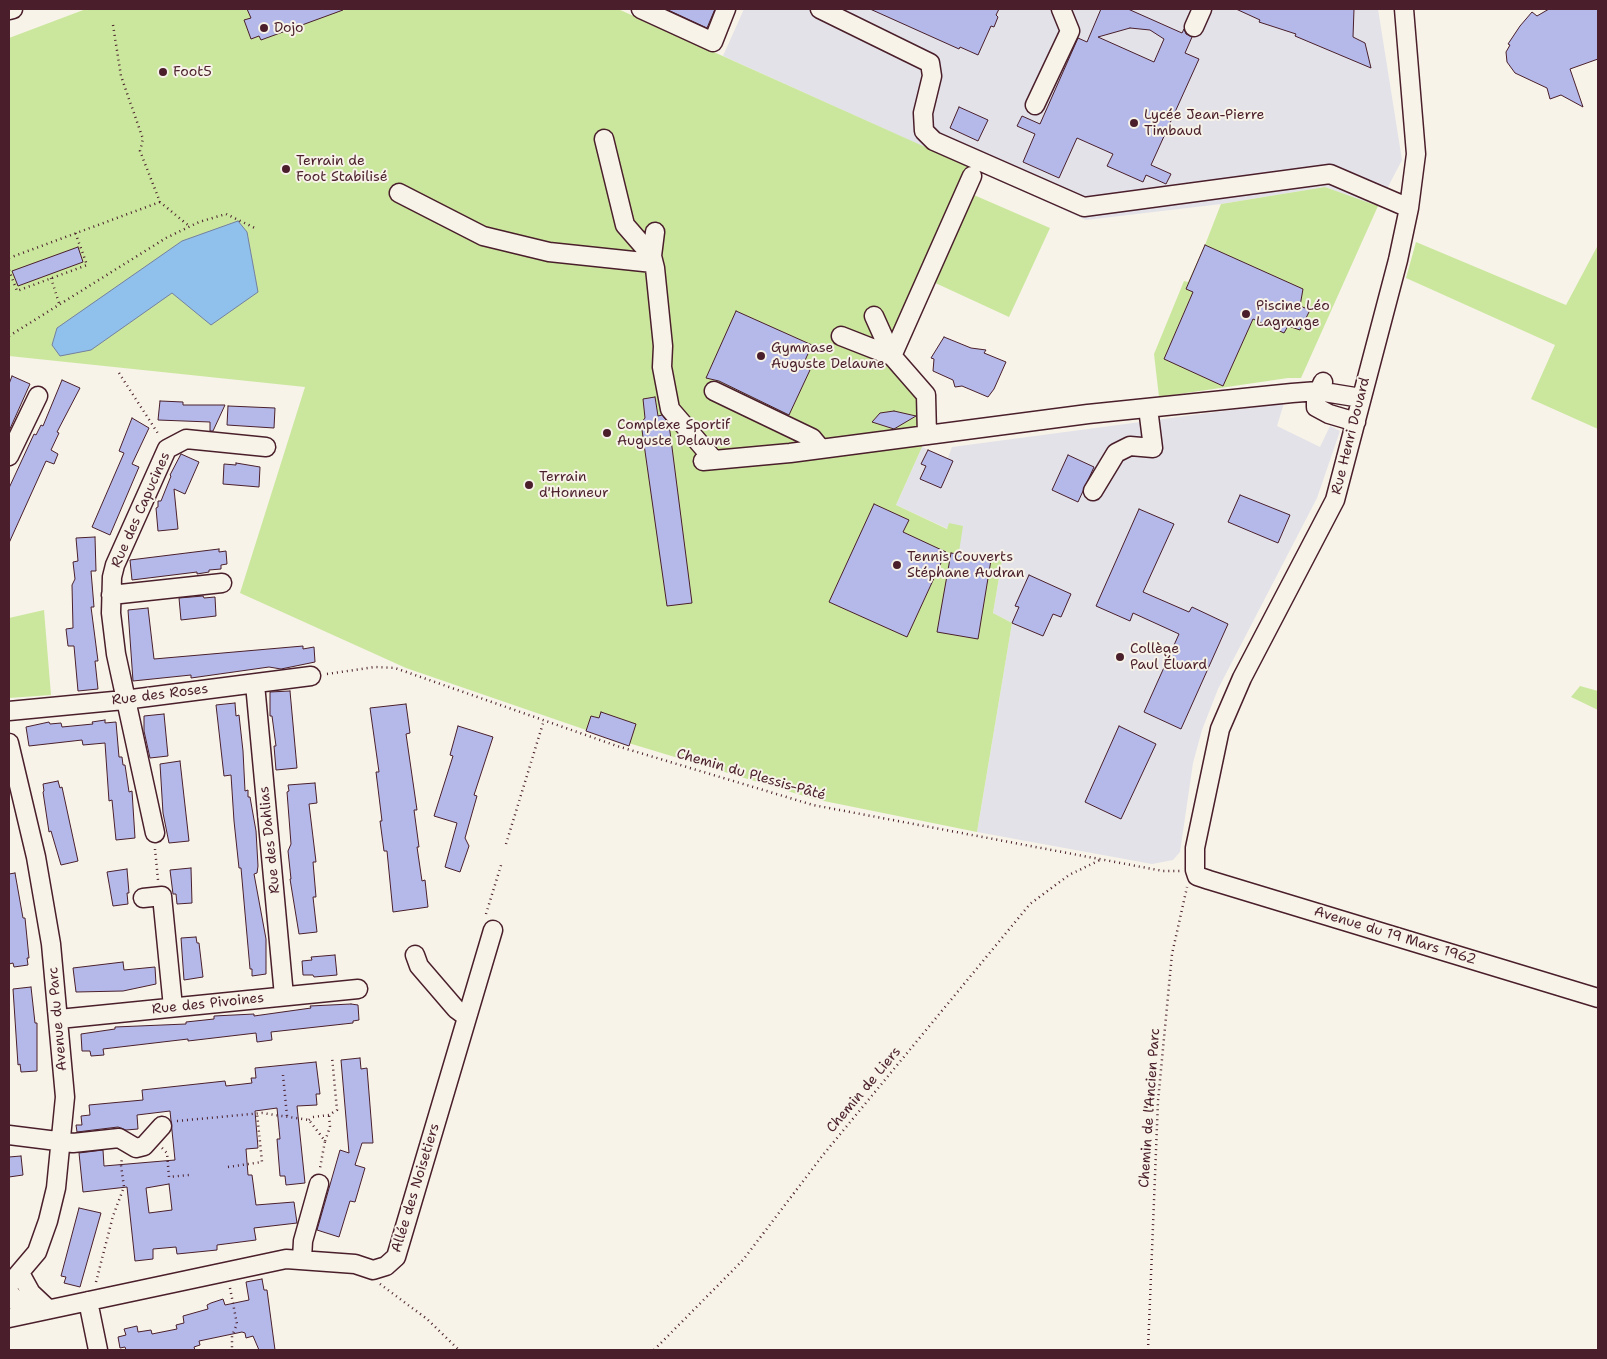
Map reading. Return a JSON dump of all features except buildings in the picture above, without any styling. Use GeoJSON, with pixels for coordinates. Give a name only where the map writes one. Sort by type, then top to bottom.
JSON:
{"type":"FeatureCollection","features":[{"type":"Feature","properties":{"kind":"street"},"geometry":{"type":"LineString","coordinates":[[9,10],[13,9]]}},
{"type":"Feature","properties":{"kind":"street"},"geometry":{"type":"LineString","coordinates":[[641,9],[713,42],[726,9]]}},
{"type":"Feature","properties":{"kind":"street"},"geometry":{"type":"LineString","coordinates":[[820,9],[930,63],[932,76],[923,113],[924,131],[934,141],[1084,207],[1330,174],[1409,208]]}},
{"type":"Feature","properties":{"kind":"street"},"geometry":{"type":"LineString","coordinates":[[1036,105],[1070,31],[1061,9]]}},
{"type":"Feature","properties":{"kind":"street"},"geometry":{"type":"LineString","coordinates":[[1194,27],[1202,9]]}},
{"type":"Feature","properties":{"kind":"street","name":"Rue Henri Douard"},"geometry":{"type":"LineString","coordinates":[[1194,870],[1195,848],[1220,729],[1242,678],[1335,500],[1409,208],[1416,154],[1404,9]]}},
{"type":"Feature","properties":{"kind":"street"},"geometry":{"type":"LineString","coordinates":[[604,139],[625,225],[652,259]]}},
{"type":"Feature","properties":{"kind":"street"},"geometry":{"type":"LineString","coordinates":[[892,356],[972,176]]}},
{"type":"Feature","properties":{"kind":"street"},"geometry":{"type":"LineString","coordinates":[[399,193],[483,236],[549,252],[652,259]]}},
{"type":"Feature","properties":{"kind":"street"},"geometry":{"type":"LineString","coordinates":[[655,232],[652,259],[663,346],[662,367],[670,409],[709,460],[821,449],[1321,385],[1361,398]]}},
{"type":"Feature","properties":{"kind":"street"},"geometry":{"type":"LineString","coordinates":[[874,316],[892,356],[926,395],[927,435]]}},
{"type":"Feature","properties":{"kind":"street"},"geometry":{"type":"LineString","coordinates":[[840,336],[892,356]]}},
{"type":"Feature","properties":{"kind":"street"},"geometry":{"type":"LineString","coordinates":[[1321,385],[1315,402],[1316,407],[1356,422]]}},
{"type":"Feature","properties":{"kind":"street"},"geometry":{"type":"LineString","coordinates":[[714,391],[812,438],[821,449]]}},
{"type":"Feature","properties":{"kind":"street"},"geometry":{"type":"LineString","coordinates":[[9,456],[13,436],[38,396]]}},
{"type":"Feature","properties":{"kind":"street"},"geometry":{"type":"LineString","coordinates":[[1092,490],[1116,453],[1130,446],[1153,448],[1148,408]]}},
{"type":"Feature","properties":{"kind":"street","name":"Rue des Capucines"},"geometry":{"type":"LineString","coordinates":[[155,833],[124,700],[116,654],[111,595],[115,565],[168,449],[186,439],[266,447]]}},
{"type":"Feature","properties":{"kind":"street"},"geometry":{"type":"LineString","coordinates":[[111,595],[222,583]]}},
{"type":"Feature","properties":{"kind":"street","name":"Rue des Roses"},"geometry":{"type":"LineString","coordinates":[[9,711],[124,700],[311,676]]}},
{"type":"Feature","properties":{"kind":"street","name":"Rue des Dahlias"},"geometry":{"type":"LineString","coordinates":[[255,684],[284,996]]}},
{"type":"Feature","properties":{"kind":"street","name":"Avenue du Parc"},"geometry":{"type":"LineString","coordinates":[[9,743],[36,857],[51,944],[65,1097],[56,1188],[48,1221],[37,1252],[14,1279]]}},
{"type":"Feature","properties":{"kind":"street","name":"Avenue du 19 Mars 1962"},"geometry":{"type":"LineString","coordinates":[[1194,870],[1197,876],[1208,880],[1598,998]]}},
{"type":"Feature","properties":{"kind":"street"},"geometry":{"type":"LineString","coordinates":[[143,898],[162,896],[173,1007]]}},
{"type":"Feature","properties":{"kind":"street","name":"Allée des Noisetiers"},"geometry":{"type":"LineString","coordinates":[[373,1270],[386,1266],[396,1257],[467,1017],[490,922]]}},
{"type":"Feature","properties":{"kind":"street"},"geometry":{"type":"LineString","coordinates":[[415,955],[419,966],[456,1009],[467,1017]]}},
{"type":"Feature","properties":{"kind":"street","name":"Rue des Pivoines"},"geometry":{"type":"LineString","coordinates":[[59,1019],[358,989]]}},
{"type":"Feature","properties":{"kind":"street"},"geometry":{"type":"LineString","coordinates":[[9,1136],[73,1142],[119,1138],[136,1148],[144,1146],[157,1133]]}},
{"type":"Feature","properties":{"kind":"street"},"geometry":{"type":"LineString","coordinates":[[302,1259],[303,1241],[319,1184]]}},
{"type":"Feature","properties":{"kind":"street"},"geometry":{"type":"LineString","coordinates":[[9,1318],[286,1259],[355,1264],[373,1270]]}},
{"type":"Feature","properties":{"kind":"street"},"geometry":{"type":"LineString","coordinates":[[14,1279],[48,1309]]}},
{"type":"Feature","properties":{"kind":"street"},"geometry":{"type":"LineString","coordinates":[[9,1292],[26,1314]]}},
{"type":"Feature","properties":{"kind":"street"},"geometry":{"type":"LineString","coordinates":[[92,1300],[98,1350]]}},
{"type":"Feature","properties":{"kind":"path"},"geometry":{"type":"LineString","coordinates":[[113,25],[120,76],[143,139],[140,151],[160,202],[190,226]]}},
{"type":"Feature","properties":{"kind":"path"},"geometry":{"type":"LineString","coordinates":[[9,258],[160,202]]}},
{"type":"Feature","properties":{"kind":"path"},"geometry":{"type":"LineString","coordinates":[[9,336],[190,226],[226,214],[257,230]]}},
{"type":"Feature","properties":{"kind":"path"},"geometry":{"type":"LineString","coordinates":[[9,270],[16,291],[87,265],[75,232]]}},
{"type":"Feature","properties":{"kind":"path"},"geometry":{"type":"LineString","coordinates":[[51,278],[59,304]]}},
{"type":"Feature","properties":{"kind":"path"},"geometry":{"type":"LineString","coordinates":[[119,373],[168,449]]}},
{"type":"Feature","properties":{"kind":"path","name":"Chemin du Plessis-Pâté"},"geometry":{"type":"LineString","coordinates":[[311,676],[375,667],[395,668],[617,746],[813,805],[1163,871],[1194,870]]}},
{"type":"Feature","properties":{"kind":"path"},"geometry":{"type":"LineString","coordinates":[[506,844],[544,720]]}},
{"type":"Feature","properties":{"kind":"path"},"geometry":{"type":"LineString","coordinates":[[155,833],[159,888],[162,896]]}},
{"type":"Feature","properties":{"kind":"path","name":"Chemin de Liers"},"geometry":{"type":"LineString","coordinates":[[654,1350],[743,1260],[823,1155],[1030,904],[1069,875],[1102,859]]}},
{"type":"Feature","properties":{"kind":"path"},"geometry":{"type":"LineString","coordinates":[[490,922],[502,862]]}},
{"type":"Feature","properties":{"kind":"path","name":"Chemin de l'Ancien Parc"},"geometry":{"type":"LineString","coordinates":[[1148,1350],[1160,1081],[1172,954],[1186,890],[1194,870]]}},
{"type":"Feature","properties":{"kind":"path"},"geometry":{"type":"LineString","coordinates":[[190,1178],[189,1175],[169,1177],[167,1153],[157,1133],[170,1122],[257,1113],[278,1113],[309,1120],[313,1117],[329,1115],[337,1110],[332,1057]]}},
{"type":"Feature","properties":{"kind":"path"},"geometry":{"type":"LineString","coordinates":[[283,1075],[287,1116]]}},
{"type":"Feature","properties":{"kind":"path"},"geometry":{"type":"LineString","coordinates":[[228,1167],[262,1162],[257,1113]]}},
{"type":"Feature","properties":{"kind":"path"},"geometry":{"type":"LineString","coordinates":[[319,1184],[318,1179],[325,1150],[325,1141],[330,1127],[329,1115]]}},
{"type":"Feature","properties":{"kind":"path"},"geometry":{"type":"LineString","coordinates":[[309,1120],[325,1141]]}},
{"type":"Feature","properties":{"kind":"path"},"geometry":{"type":"LineString","coordinates":[[92,1300],[113,1216],[124,1187],[121,1165],[128,1145]]}},
{"type":"Feature","properties":{"kind":"path"},"geometry":{"type":"LineString","coordinates":[[373,1270],[378,1283],[427,1319],[459,1350]]}},
{"type":"Feature","properties":{"kind":"path"},"geometry":{"type":"LineString","coordinates":[[226,1272],[237,1324],[232,1336],[232,1350]]}},
{"type":"Feature","properties":{"kind":"shaded area","name":"Lycée Jean-Pierre Timbaud"},"geometry":{"type":"Polygon","coordinates":[[[744,9],[1378,9],[1402,160],[1378,206],[1325,187],[1221,204],[1086,220],[723,56],[744,9]]]}},
{"type":"Feature","properties":{"kind":"shaded area","name":"Collège Paul Éluard"},"geometry":{"type":"Polygon","coordinates":[[[1284,403],[1277,426],[1320,447],[1330,426],[1340,431],[1317,498],[1218,689],[1202,730],[1193,763],[1180,852],[1173,860],[1152,864],[977,832],[1012,623],[993,613],[1002,560],[959,552],[948,529],[896,505],[922,447],[948,458],[952,447],[1284,403]]]}},
{"type":"Feature","properties":{"kind":"green space","name":"Complexe Sportif Auguste Delaune"},"geometry":{"type":"Polygon","coordinates":[[[86,9],[618,9],[972,168],[884,361],[918,392],[924,420],[922,447],[896,505],[947,529],[949,523],[963,526],[959,552],[1002,560],[993,613],[1012,623],[977,832],[814,799],[592,732],[406,668],[240,593],[305,387],[9,356],[9,38],[86,9]]]}},
{"type":"Feature","properties":{"kind":"green space"},"geometry":{"type":"Polygon","coordinates":[[[1325,187],[1378,206],[1301,378],[1288,378],[1159,397],[1154,354],[1184,281],[1188,282],[1221,204],[1325,187]]]}},
{"type":"Feature","properties":{"kind":"green space"},"geometry":{"type":"Polygon","coordinates":[[[967,192],[1050,228],[1009,317],[931,281],[967,192]]]}},
{"type":"Feature","properties":{"kind":"green space"},"geometry":{"type":"Polygon","coordinates":[[[1416,242],[1566,305],[1598,245],[1598,429],[1531,399],[1555,345],[1406,278],[1416,242]]]}},
{"type":"Feature","properties":{"kind":"green space"},"geometry":{"type":"Polygon","coordinates":[[[44,610],[51,695],[9,698],[9,618],[44,610]]]}},
{"type":"Feature","properties":{"kind":"green space"},"geometry":{"type":"Polygon","coordinates":[[[1580,686],[1598,691],[1598,710],[1571,697],[1580,686]]]}},
{"type":"Feature","properties":{"kind":"water"},"geometry":{"type":"Polygon","coordinates":[[[238,221],[247,232],[258,292],[211,325],[172,293],[91,350],[60,356],[52,345],[57,328],[182,241],[238,221]]]}},
{"type":"Feature","properties":{"kind":"place","name":"Dojo"},"geometry":{"type":"Point","coordinates":[264,28]}},
{"type":"Feature","properties":{"kind":"place","name":"Foot5"},"geometry":{"type":"Point","coordinates":[163,72]}},
{"type":"Feature","properties":{"kind":"place","name":"Lycée Jean-Pierre Timbaud"},"geometry":{"type":"Point","coordinates":[1134,123]}},
{"type":"Feature","properties":{"kind":"place","name":"Terrain de Foot Stabilisé"},"geometry":{"type":"Point","coordinates":[286,169]}},
{"type":"Feature","properties":{"kind":"place","name":"Piscine Léo Lagrange"},"geometry":{"type":"Point","coordinates":[1246,314]}},
{"type":"Feature","properties":{"kind":"place","name":"Gymnase Auguste Delaune"},"geometry":{"type":"Point","coordinates":[761,356]}},
{"type":"Feature","properties":{"kind":"place","name":"Complexe Sportif Auguste Delaune"},"geometry":{"type":"Point","coordinates":[607,433]}},
{"type":"Feature","properties":{"kind":"place","name":"Terrain d'Honneur"},"geometry":{"type":"Point","coordinates":[529,485]}},
{"type":"Feature","properties":{"kind":"place","name":"Tennis Couverts Stéphane Audran"},"geometry":{"type":"Point","coordinates":[897,565]}},
{"type":"Feature","properties":{"kind":"place","name":"Collège Paul Éluard"},"geometry":{"type":"Point","coordinates":[1120,657]}}]}
